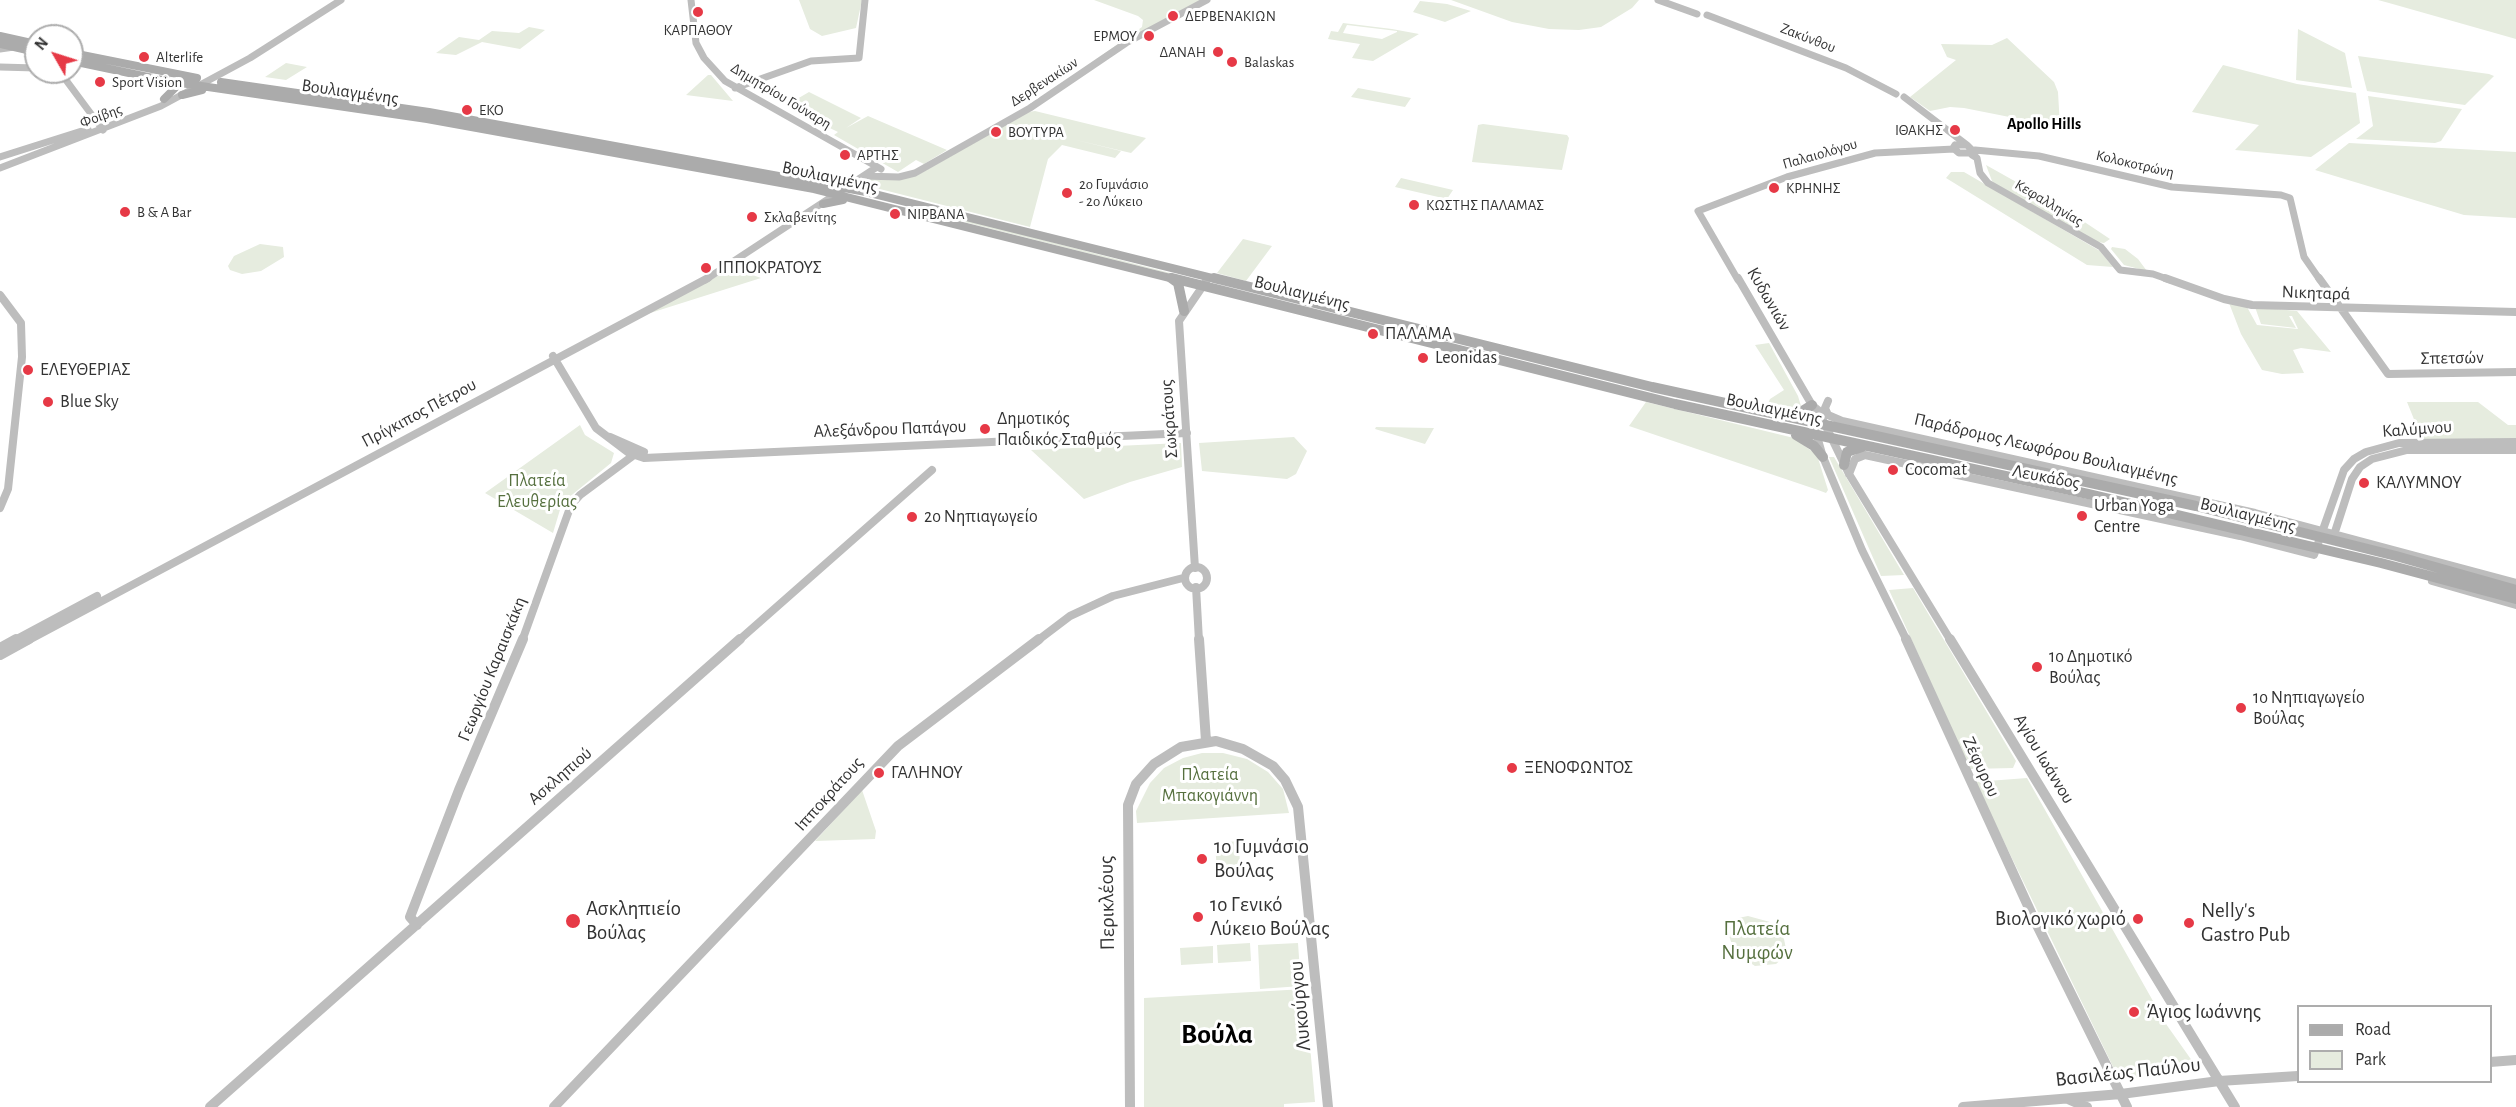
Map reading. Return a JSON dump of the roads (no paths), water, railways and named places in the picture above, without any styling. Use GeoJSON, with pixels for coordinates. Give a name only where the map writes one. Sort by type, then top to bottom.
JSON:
{"type":"FeatureCollection","features":[{"type":"Feature","properties":{"kind":"main road"},"geometry":{"type":"LineString","coordinates":[[0,36],[24,41]]}},
{"type":"Feature","properties":{"kind":"main road"},"geometry":{"type":"LineString","coordinates":[[0,44],[24,49]]}},
{"type":"Feature","properties":{"kind":"main road","name":"Βουλιαγμένης"},"geometry":{"type":"LineString","coordinates":[[84,55],[144,67],[214,88],[427,119],[837,190],[866,192],[1592,384],[1883,450],[2056,481]]}},
{"type":"Feature","properties":{"kind":"main road","name":"Βουλιαγμένης"},"geometry":{"type":"LineString","coordinates":[[84,64],[167,81],[199,82],[477,118],[740,167],[837,190],[857,200],[1168,277],[1206,282],[2087,488],[2328,536],[2516,590]]}},
{"type":"Feature","properties":{"kind":"main road"},"geometry":{"type":"LineString","coordinates":[[164,99],[175,88],[167,81]]}},
{"type":"Feature","properties":{"kind":"main road"},"geometry":{"type":"LineString","coordinates":[[182,94],[214,88]]}},
{"type":"Feature","properties":{"kind":"main road"},"geometry":{"type":"LineString","coordinates":[[695,154],[740,167]]}},
{"type":"Feature","properties":{"kind":"main road"},"geometry":{"type":"LineString","coordinates":[[860,178],[858,184],[866,192]]}},
{"type":"Feature","properties":{"kind":"main road"},"geometry":{"type":"LineString","coordinates":[[823,204],[832,200],[857,200]]}},
{"type":"Feature","properties":{"kind":"main road"},"geometry":{"type":"LineString","coordinates":[[1168,277],[1178,283],[1184,311]]}},
{"type":"Feature","properties":{"kind":"main road"},"geometry":{"type":"LineString","coordinates":[[1762,413],[1796,415],[1812,405]]}},
{"type":"Feature","properties":{"kind":"main road"},"geometry":{"type":"LineString","coordinates":[[1771,426],[1804,439],[1823,457]]}},
{"type":"Feature","properties":{"kind":"main road"},"geometry":{"type":"LineString","coordinates":[[1847,470],[1847,452],[1853,448],[1883,450]]}},
{"type":"Feature","properties":{"kind":"main road","name":"Βουλιαγμένης"},"geometry":{"type":"LineString","coordinates":[[2087,488],[2516,599]]}},
{"type":"Feature","properties":{"kind":"street"},"geometry":{"type":"LineString","coordinates":[[0,157],[102,128],[131,116],[261,49],[341,0]]}},
{"type":"Feature","properties":{"kind":"street","name":"Δημητρίου Γούναρη"},"geometry":{"type":"LineString","coordinates":[[691,0],[696,43],[714,70],[735,88],[874,165]]}},
{"type":"Feature","properties":{"kind":"street"},"geometry":{"type":"LineString","coordinates":[[735,88],[811,61],[859,58],[865,0]]}},
{"type":"Feature","properties":{"kind":"street","name":"Δερβενακίων"},"geometry":{"type":"LineString","coordinates":[[860,178],[915,174],[1011,120],[1126,43],[1207,0]]}},
{"type":"Feature","properties":{"kind":"street","name":"Ζακύνθου"},"geometry":{"type":"LineString","coordinates":[[1658,0],[1702,14]]}},
{"type":"Feature","properties":{"kind":"street","name":"Ζακύνθου"},"geometry":{"type":"LineString","coordinates":[[1666,0],[1839,67],[1899,96],[1931,115],[1973,152]]}},
{"type":"Feature","properties":{"kind":"street"},"geometry":{"type":"LineString","coordinates":[[0,49],[14,47]]}},
{"type":"Feature","properties":{"kind":"street"},"geometry":{"type":"LineString","coordinates":[[746,93],[831,60]]}},
{"type":"Feature","properties":{"kind":"street"},"geometry":{"type":"LineString","coordinates":[[0,67],[24,68]]}},
{"type":"Feature","properties":{"kind":"street","name":"Φοίβης"},"geometry":{"type":"LineString","coordinates":[[0,168],[148,112],[199,82]]}},
{"type":"Feature","properties":{"kind":"street"},"geometry":{"type":"LineString","coordinates":[[69,84],[102,128]]}},
{"type":"Feature","properties":{"kind":"street","name":"Ζακύνθου"},"geometry":{"type":"LineString","coordinates":[[1899,96],[1952,135],[1956,147]]}},
{"type":"Feature","properties":{"kind":"street"},"geometry":{"type":"LineString","coordinates":[[1967,145],[1956,147],[1962,155],[1973,152]]}},
{"type":"Feature","properties":{"kind":"street","name":"Παλαιολόγου"},"geometry":{"type":"LineString","coordinates":[[1698,211],[1787,177],[1875,153],[1956,147]]}},
{"type":"Feature","properties":{"kind":"street","name":"Κολοκοτρώνη"},"geometry":{"type":"LineString","coordinates":[[1973,152],[2039,156],[2172,187],[2281,195],[2290,198],[2300,248],[2342,309]]}},
{"type":"Feature","properties":{"kind":"street","name":"Κεφαλληνίας"},"geometry":{"type":"LineString","coordinates":[[1973,152],[1977,158],[1980,173],[1988,183],[2060,226],[2101,247],[2120,270]]}},
{"type":"Feature","properties":{"kind":"street"},"geometry":{"type":"LineString","coordinates":[[874,165],[893,176]]}},
{"type":"Feature","properties":{"kind":"street"},"geometry":{"type":"LineString","coordinates":[[837,190],[874,165]]}},
{"type":"Feature","properties":{"kind":"street"},"geometry":{"type":"LineString","coordinates":[[837,190],[860,178],[874,165]]}},
{"type":"Feature","properties":{"kind":"street","name":"Πρίγκιπος Πέτρου"},"geometry":{"type":"LineString","coordinates":[[0,648],[553,357],[718,273],[823,204],[837,190]]}},
{"type":"Feature","properties":{"kind":"street","name":"Πρίγκιπος Πέτρου"},"geometry":{"type":"LineString","coordinates":[[0,655],[722,265],[837,190]]}},
{"type":"Feature","properties":{"kind":"street","name":"Κυδωνιών"},"geometry":{"type":"LineString","coordinates":[[1698,211],[1826,427]]}},
{"type":"Feature","properties":{"kind":"street","name":"Νικηταρά"},"geometry":{"type":"LineString","coordinates":[[2120,270],[2153,274],[2224,299],[2252,305],[2516,312]]}},
{"type":"Feature","properties":{"kind":"street","name":"Σωκράτους"},"geometry":{"type":"LineString","coordinates":[[1206,282],[1179,321],[1195,568],[1204,570],[1209,576],[1206,584],[1196,587],[1206,741]]}},
{"type":"Feature","properties":{"kind":"street"},"geometry":{"type":"LineString","coordinates":[[0,295],[21,323],[22,357],[8,489],[0,508]]}},
{"type":"Feature","properties":{"kind":"street","name":"Σπετσών"},"geometry":{"type":"LineString","coordinates":[[2342,309],[2388,374],[2516,372]]}},
{"type":"Feature","properties":{"kind":"street"},"geometry":{"type":"LineString","coordinates":[[553,357],[593,425],[620,447],[637,453]]}},
{"type":"Feature","properties":{"kind":"street","name":"Παράδρομος Λεωφόρου Βουλιαγμένης"},"geometry":{"type":"LineString","coordinates":[[1828,400],[1825,408],[1828,415],[1842,421],[2092,476],[2516,583]]}},
{"type":"Feature","properties":{"kind":"street","name":"Κυδωνιών"},"geometry":{"type":"LineString","coordinates":[[1812,405],[1810,411],[1818,436]]}},
{"type":"Feature","properties":{"kind":"street","name":"Αγίου Ιωάννου"},"geometry":{"type":"LineString","coordinates":[[1826,427],[1835,439],[1847,470],[2235,1107]]}},
{"type":"Feature","properties":{"kind":"street","name":"Αλεξάνδρου Παπάγου"},"geometry":{"type":"LineString","coordinates":[[637,453],[651,458],[667,455],[1186,434]]}},
{"type":"Feature","properties":{"kind":"street","name":"Ζέφυρου"},"geometry":{"type":"LineString","coordinates":[[1818,436],[1823,457],[1862,550],[1894,612],[1971,784],[2127,1107]]}},
{"type":"Feature","properties":{"kind":"street"},"geometry":{"type":"LineString","coordinates":[[610,437],[622,440],[637,453]]}},
{"type":"Feature","properties":{"kind":"street","name":"Λευκάδος"},"geometry":{"type":"LineString","coordinates":[[1835,439],[1865,455],[2206,528],[2314,555],[2315,548]]}},
{"type":"Feature","properties":{"kind":"street","name":"Καλύμνου"},"geometry":{"type":"LineString","coordinates":[[2328,536],[2344,470],[2354,459],[2368,451],[2399,443],[2516,442]]}},
{"type":"Feature","properties":{"kind":"street"},"geometry":{"type":"LineString","coordinates":[[615,469],[622,453],[620,447]]}},
{"type":"Feature","properties":{"kind":"street","name":"Καλύμνου"},"geometry":{"type":"LineString","coordinates":[[2328,536],[2352,479],[2360,466],[2372,459],[2407,450],[2516,450]]}},
{"type":"Feature","properties":{"kind":"street","name":"Γεωργίου Καραισκάκη"},"geometry":{"type":"LineString","coordinates":[[417,925],[410,917],[459,790],[518,655],[571,505],[580,495],[637,453]]}},
{"type":"Feature","properties":{"kind":"street"},"geometry":{"type":"LineString","coordinates":[[1847,470],[1855,459],[1865,455]]}},
{"type":"Feature","properties":{"kind":"street","name":"Ασκληπιού"},"geometry":{"type":"LineString","coordinates":[[210,1107],[932,470]]}},
{"type":"Feature","properties":{"kind":"street"},"geometry":{"type":"LineString","coordinates":[[2315,548],[2328,536]]}},
{"type":"Feature","properties":{"kind":"street"},"geometry":{"type":"LineString","coordinates":[[2381,563],[2433,582],[2516,605]]}},
{"type":"Feature","properties":{"kind":"street"},"geometry":{"type":"LineString","coordinates":[[1195,568],[1185,572],[1183,578],[1185,584],[1196,587]]}},
{"type":"Feature","properties":{"kind":"street","name":"Ιπποκράτους"},"geometry":{"type":"LineString","coordinates":[[554,1107],[898,746],[1070,616],[1113,596],[1183,578]]}},
{"type":"Feature","properties":{"kind":"street","name":"Περικλέους"},"geometry":{"type":"LineString","coordinates":[[1130,1107],[1128,805],[1136,784],[1154,764],[1181,747],[1206,741]]}},
{"type":"Feature","properties":{"kind":"street","name":"Λυκούργου"},"geometry":{"type":"LineString","coordinates":[[1206,741],[1237,746],[1266,760],[1285,780],[1298,807],[1328,1107]]}},
{"type":"Feature","properties":{"kind":"street"},"geometry":{"type":"LineString","coordinates":[[2492,1062],[2516,1060]]}},
{"type":"Feature","properties":{"kind":"street","name":"Βασιλέως Παύλου"},"geometry":{"type":"LineString","coordinates":[[1963,1107],[2121,1094],[2219,1081],[2297,1076]]}},
{"type":"Feature","properties":{"kind":"street"},"geometry":{"type":"LineString","coordinates":[[2068,1099],[2087,1107]]}},
{"type":"Feature","properties":{"kind":"place","name":"ΚΑΡΠΑΘΟΥ"},"geometry":{"type":"Point","coordinates":[698,12]}},
{"type":"Feature","properties":{"kind":"place","name":"ΔΕΡΒΕΝΑΚΙΩΝ"},"geometry":{"type":"Point","coordinates":[1173,16]}},
{"type":"Feature","properties":{"kind":"place","name":"ΕΡΜΟΥ"},"geometry":{"type":"Point","coordinates":[1149,36]}},
{"type":"Feature","properties":{"kind":"place","name":"ΔΑΝΑΗ"},"geometry":{"type":"Point","coordinates":[1218,52]}},
{"type":"Feature","properties":{"kind":"place","name":"Alterlife"},"geometry":{"type":"Point","coordinates":[144,57]}},
{"type":"Feature","properties":{"kind":"place","name":"Balaskas"},"geometry":{"type":"Point","coordinates":[1232,62]}},
{"type":"Feature","properties":{"kind":"place","name":"Sport Vision"},"geometry":{"type":"Point","coordinates":[100,82]}},
{"type":"Feature","properties":{"kind":"place","name":"EKO"},"geometry":{"type":"Point","coordinates":[467,110]}},
{"type":"Feature","properties":{"kind":"place","name":"ΙΘΑΚΗΣ"},"geometry":{"type":"Point","coordinates":[1955,130]}},
{"type":"Feature","properties":{"kind":"place","name":"ΒΟΥΤΥΡΑ"},"geometry":{"type":"Point","coordinates":[996,132]}},
{"type":"Feature","properties":{"kind":"place","name":"ΑΡΤΗΣ"},"geometry":{"type":"Point","coordinates":[845,155]}},
{"type":"Feature","properties":{"kind":"place","name":"ΚΡΗΝΗΣ"},"geometry":{"type":"Point","coordinates":[1774,188]}},
{"type":"Feature","properties":{"kind":"place","name":"2ο Γυμνάσιο - 2ο Λύκειο"},"geometry":{"type":"Point","coordinates":[1067,193]}},
{"type":"Feature","properties":{"kind":"place","name":"ΚΩΣΤΗΣ ΠΑΛΑΜΑΣ"},"geometry":{"type":"Point","coordinates":[1414,205]}},
{"type":"Feature","properties":{"kind":"place","name":"B & A Bar"},"geometry":{"type":"Point","coordinates":[125,212]}},
{"type":"Feature","properties":{"kind":"place","name":"ΝΙΡΒΑΝΑ"},"geometry":{"type":"Point","coordinates":[895,214]}},
{"type":"Feature","properties":{"kind":"place","name":"Σκλαβενίτης"},"geometry":{"type":"Point","coordinates":[752,217]}},
{"type":"Feature","properties":{"kind":"place","name":"ΙΠΠΟΚΡΑΤΟΥΣ"},"geometry":{"type":"Point","coordinates":[706,268]}},
{"type":"Feature","properties":{"kind":"place","name":"ΠΑΛΑΜΑ"},"geometry":{"type":"Point","coordinates":[1373,334]}},
{"type":"Feature","properties":{"kind":"place","name":"Leonidas"},"geometry":{"type":"Point","coordinates":[1423,358]}},
{"type":"Feature","properties":{"kind":"place","name":"ΕΛΕΥΘΕΡΙΑΣ"},"geometry":{"type":"Point","coordinates":[28,370]}},
{"type":"Feature","properties":{"kind":"place","name":"Blue Sky"},"geometry":{"type":"Point","coordinates":[48,402]}},
{"type":"Feature","properties":{"kind":"place","name":"Δημοτικός Παιδικός Σταθμός"},"geometry":{"type":"Point","coordinates":[985,429]}},
{"type":"Feature","properties":{"kind":"place","name":"Cocomat"},"geometry":{"type":"Point","coordinates":[1893,470]}},
{"type":"Feature","properties":{"kind":"place","name":"ΚΑΛΥΜΝΟΥ"},"geometry":{"type":"Point","coordinates":[2364,483]}},
{"type":"Feature","properties":{"kind":"place","name":"Urban Yoga Centre"},"geometry":{"type":"Point","coordinates":[2082,516]}},
{"type":"Feature","properties":{"kind":"place","name":"2ο Νηπιαγωγείο"},"geometry":{"type":"Point","coordinates":[912,517]}},
{"type":"Feature","properties":{"kind":"place","name":"1ο Δημοτικό Βούλας"},"geometry":{"type":"Point","coordinates":[2037,667]}},
{"type":"Feature","properties":{"kind":"place","name":"1ο Νηπιαγωγείο Βούλας"},"geometry":{"type":"Point","coordinates":[2241,708]}},
{"type":"Feature","properties":{"kind":"place","name":"ΞΕΝΟΦΩΝΤΟΣ"},"geometry":{"type":"Point","coordinates":[1512,768]}},
{"type":"Feature","properties":{"kind":"place","name":"ΓΑΛΗΝΟΥ"},"geometry":{"type":"Point","coordinates":[879,773]}},
{"type":"Feature","properties":{"kind":"place","name":"1ο Γυμνάσιο Βούλας"},"geometry":{"type":"Point","coordinates":[1202,859]}},
{"type":"Feature","properties":{"kind":"place","name":"1ο Γενικό Λύκειο Βούλας"},"geometry":{"type":"Point","coordinates":[1198,917]}},
{"type":"Feature","properties":{"kind":"place","name":"Βιολογικό χωριό"},"geometry":{"type":"Point","coordinates":[2138,919]}},
{"type":"Feature","properties":{"kind":"place","name":"Ασκληπιείο Βούλας"},"geometry":{"type":"Point","coordinates":[573,921]}},
{"type":"Feature","properties":{"kind":"place","name":"Nelly's Gastro Pub"},"geometry":{"type":"Point","coordinates":[2189,923]}},
{"type":"Feature","properties":{"kind":"place","name":"Άγιος Ιωάννης"},"geometry":{"type":"Point","coordinates":[2134,1012]}},
{"type":"Feature","properties":{"kind":"district","name":"Apollo Hills"},"geometry":{"type":"Point","coordinates":[2044,124]}},
{"type":"Feature","properties":{"kind":"district","name":"Βούλα"},"geometry":{"type":"Point","coordinates":[1217,1035]}},
{"type":"Feature","properties":{"kind":"park label","name":"Πλατεία Ελευθερίας"},"geometry":{"type":"Point","coordinates":[537,491]}},
{"type":"Feature","properties":{"kind":"park label","name":"Πλατεία Μπακογιάννη"},"geometry":{"type":"Point","coordinates":[1210,785]}},
{"type":"Feature","properties":{"kind":"park label","name":"Πλατεία Νυμφών"},"geometry":{"type":"Point","coordinates":[1757,941]}}]}
